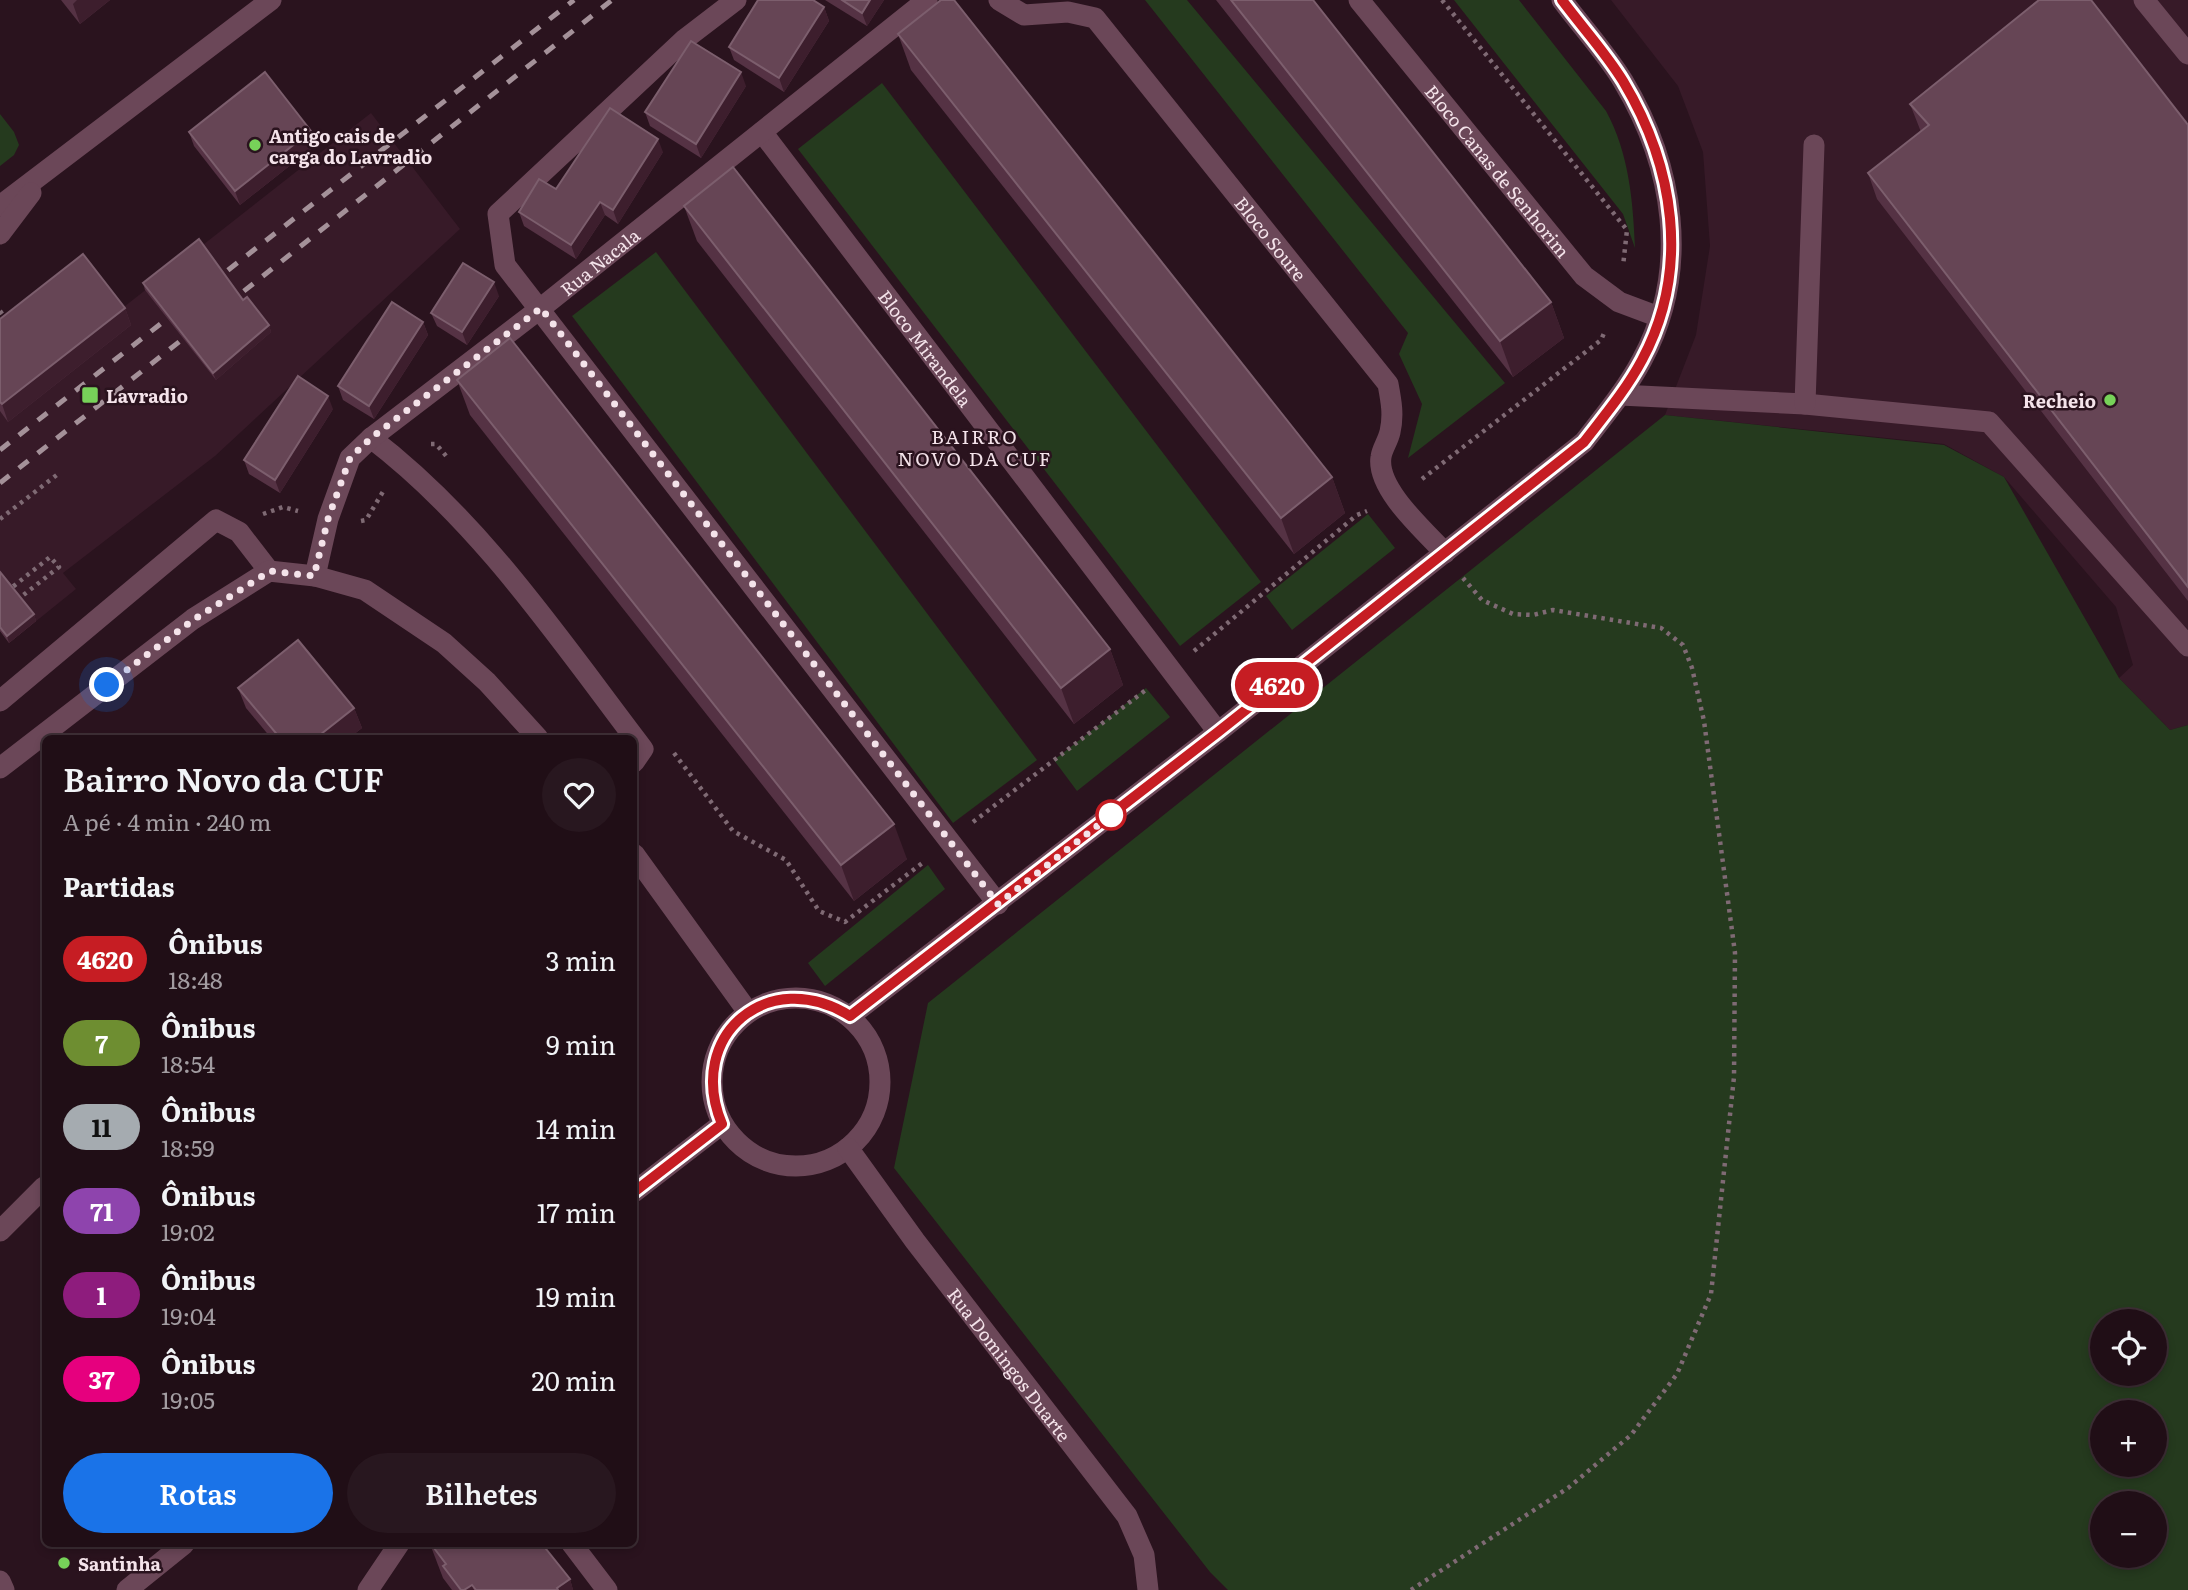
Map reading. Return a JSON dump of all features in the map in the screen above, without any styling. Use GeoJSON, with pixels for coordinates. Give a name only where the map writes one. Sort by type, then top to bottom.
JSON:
{"type":"FeatureCollection","features":[{"type":"Feature","properties":{"kind":"street"},"geometry":{"type":"LineString","coordinates":[[0,206],[271,0]]}},
{"type":"Feature","properties":{"kind":"street"},"geometry":{"type":"LineString","coordinates":[[736,0],[685,39],[498,214],[505,265],[541,308],[998,904]]}},
{"type":"Feature","properties":{"kind":"street","name":"Rua Nacala"},"geometry":{"type":"LineString","coordinates":[[314,576],[328,519],[350,458],[371,438],[541,308],[927,0]]}},
{"type":"Feature","properties":{"kind":"street","name":"Bloco Soure"},"geometry":{"type":"LineString","coordinates":[[999,0],[1024,15],[1068,12],[1095,18],[1388,384],[1392,411],[1390,433],[1380,457],[1382,477],[1396,499],[1445,553]]}},
{"type":"Feature","properties":{"kind":"street","name":"Bloco Canas de Senhorim"},"geometry":{"type":"LineString","coordinates":[[1359,0],[1584,276],[1619,302],[1659,317]]}},
{"type":"Feature","properties":{"kind":"street"},"geometry":{"type":"LineString","coordinates":[[850,1016],[1218,732],[1584,442],[1620,395],[1643,358],[1659,317],[1672,262],[1672,213],[1664,172],[1646,125],[1622,79],[1562,0]]}},
{"type":"Feature","properties":{"kind":"street"},"geometry":{"type":"LineString","coordinates":[[2144,0],[2188,54]]}},
{"type":"Feature","properties":{"kind":"street","name":"Bloco Mirandela"},"geometry":{"type":"LineString","coordinates":[[762,132],[1218,732]]}},
{"type":"Feature","properties":{"kind":"street"},"geometry":{"type":"LineString","coordinates":[[1805,404],[1814,145]]}},
{"type":"Feature","properties":{"kind":"street"},"geometry":{"type":"LineString","coordinates":[[0,234],[23,201],[72,152]]}},
{"type":"Feature","properties":{"kind":"street"},"geometry":{"type":"LineString","coordinates":[[1620,395],[1805,404],[1989,422],[2188,646]]}},
{"type":"Feature","properties":{"kind":"street"},"geometry":{"type":"LineString","coordinates":[[371,438],[404,463],[490,549],[632,735]]}},
{"type":"Feature","properties":{"kind":"street"},"geometry":{"type":"LineString","coordinates":[[0,701],[216,520],[239,532],[270,571]]}},
{"type":"Feature","properties":{"kind":"street"},"geometry":{"type":"LineString","coordinates":[[43,735],[193,620],[270,571],[314,576],[365,590],[444,643],[487,682],[535,735]]}},
{"type":"Feature","properties":{"kind":"street"},"geometry":{"type":"LineString","coordinates":[[0,768],[42,736]]}},
{"type":"Feature","properties":{"kind":"street"},"geometry":{"type":"LineString","coordinates":[[637,741],[643,749],[637,758]]}},
{"type":"Feature","properties":{"kind":"street"},"geometry":{"type":"LineString","coordinates":[[637,858],[748,1012]]}},
{"type":"Feature","properties":{"kind":"street"},"geometry":{"type":"LineString","coordinates":[[789,997],[810,998],[831,1004],[850,1016],[865,1032],[875,1051],[880,1083],[874,1114],[863,1133],[848,1148],[826,1160],[803,1166],[780,1165],[747,1150],[722,1124],[713,1094],[713,1063],[732,1026],[748,1012],[768,1002],[789,997]]}},
{"type":"Feature","properties":{"kind":"street"},"geometry":{"type":"LineString","coordinates":[[637,1190],[722,1124]]}},
{"type":"Feature","properties":{"kind":"street","name":"Rua Domingos Duarte"},"geometry":{"type":"LineString","coordinates":[[848,1148],[915,1241],[1127,1516],[1144,1555],[1148,1590]]}},
{"type":"Feature","properties":{"kind":"street"},"geometry":{"type":"LineString","coordinates":[[0,1231],[42,1188]]}},
{"type":"Feature","properties":{"kind":"street"},"geometry":{"type":"LineString","coordinates":[[127,1590],[180,1547]]}},
{"type":"Feature","properties":{"kind":"street"},"geometry":{"type":"LineString","coordinates":[[368,1590],[397,1547]]}},
{"type":"Feature","properties":{"kind":"street"},"geometry":{"type":"LineString","coordinates":[[574,1547],[607,1590]]}},
{"type":"Feature","properties":{"kind":"street"},"geometry":{"type":"LineString","coordinates":[[0,1581],[4,1590]]}},
{"type":"Feature","properties":{"kind":"path"},"geometry":{"type":"LineString","coordinates":[[0,311],[10,324]]}},
{"type":"Feature","properties":{"kind":"path"},"geometry":{"type":"LineString","coordinates":[[239,532],[252,518],[284,507],[351,524],[366,520],[391,477],[421,445],[436,444],[454,466]]}},
{"type":"Feature","properties":{"kind":"path"},"geometry":{"type":"LineString","coordinates":[[0,519],[58,474]]}},
{"type":"Feature","properties":{"kind":"path"},"geometry":{"type":"LineString","coordinates":[[667,745],[733,831],[786,860],[820,911],[845,922],[903,880],[949,840],[1171,670],[1357,515],[1396,499]]}},
{"type":"Feature","properties":{"kind":"path"},"geometry":{"type":"LineString","coordinates":[[1411,1590],[1459,1562],[1568,1488],[1631,1435],[1677,1374],[1711,1294],[1734,1077],[1735,953],[1704,721],[1689,656],[1683,645],[1675,636],[1653,626],[1553,610],[1533,615],[1513,614],[1494,607],[1472,591],[1445,553]]}},
{"type":"Feature","properties":{"kind":"path"},"geometry":{"type":"LineString","coordinates":[[0,597],[50,557],[59,567],[9,606]]}},
{"type":"Feature","properties":{"kind":"shaded area"},"geometry":{"type":"Polygon","coordinates":[[[1611,0],[2188,0],[2188,725],[2170,730],[2119,678],[2133,665],[2116,607],[2004,477],[1944,444],[1665,415],[1696,335],[1710,246],[1703,152],[1678,86],[1611,0]]]}},
{"type":"Feature","properties":{"kind":"shaded area"},"geometry":{"type":"Polygon","coordinates":[[[371,113],[460,229],[215,456],[63,573],[76,589],[9,643],[0,631],[0,341],[120,310],[371,113]]]}},
{"type":"Feature","properties":{"kind":"green space"},"geometry":{"type":"Polygon","coordinates":[[[1145,0],[1187,0],[1505,383],[1408,458],[1422,404],[1399,354],[1408,333],[1145,0]]]}},
{"type":"Feature","properties":{"kind":"green space"},"geometry":{"type":"Polygon","coordinates":[[[1454,0],[1519,0],[1606,111],[1625,160],[1635,248],[1623,214],[1454,0]]]}},
{"type":"Feature","properties":{"kind":"green space"},"geometry":{"type":"Polygon","coordinates":[[[882,83],[1261,582],[1180,646],[798,149],[882,83]]]}},
{"type":"Feature","properties":{"kind":"green space"},"geometry":{"type":"Polygon","coordinates":[[[0,114],[14,132],[19,145],[14,155],[0,166],[0,114]]]}},
{"type":"Feature","properties":{"kind":"green space"},"geometry":{"type":"Polygon","coordinates":[[[656,252],[1037,760],[953,823],[572,316],[656,252]]]}},
{"type":"Feature","properties":{"kind":"green space"},"geometry":{"type":"Polygon","coordinates":[[[1665,415],[1944,445],[2004,477],[2119,678],[2170,730],[2188,725],[2188,1590],[1228,1590],[1210,1572],[894,1168],[928,1003],[1665,415]]]}},
{"type":"Feature","properties":{"kind":"green space"},"geometry":{"type":"Polygon","coordinates":[[[1368,514],[1395,548],[1292,630],[1266,596],[1368,514]]]}},
{"type":"Feature","properties":{"kind":"green space"},"geometry":{"type":"Polygon","coordinates":[[[1146,688],[1170,717],[1077,791],[1054,760],[1146,688]]]}},
{"type":"Feature","properties":{"kind":"green space"},"geometry":{"type":"Polygon","coordinates":[[[928,865],[945,889],[825,986],[808,963],[928,865]]]}},
{"type":"Feature","properties":{"kind":"building"},"geometry":{"type":"Polygon","coordinates":[[[758,0],[813,0],[824,7],[779,78],[729,47],[758,0]]]}},
{"type":"Feature","properties":{"kind":"building"},"geometry":{"type":"Polygon","coordinates":[[[842,0],[870,0],[862,13],[842,0]]]}},
{"type":"Feature","properties":{"kind":"building"},"geometry":{"type":"Polygon","coordinates":[[[941,0],[954,0],[1332,477],[1281,518],[898,34],[941,0]]]}},
{"type":"Feature","properties":{"kind":"building"},"geometry":{"type":"Polygon","coordinates":[[[1231,0],[1313,0],[1551,302],[1500,341],[1231,0]]]}},
{"type":"Feature","properties":{"kind":"building","name":"Recheio"},"geometry":{"type":"Polygon","coordinates":[[[2039,0],[2091,0],[2188,125],[2188,587],[1868,173],[1929,125],[1910,104],[2039,0]]]}},
{"type":"Feature","properties":{"kind":"building"},"geometry":{"type":"Polygon","coordinates":[[[691,41],[741,72],[696,144],[645,112],[691,41]]]}},
{"type":"Feature","properties":{"kind":"building","name":"Antigo cais de carga do Lavradio"},"geometry":{"type":"Polygon","coordinates":[[[265,72],[311,131],[235,191],[189,132],[265,72]]]}},
{"type":"Feature","properties":{"kind":"building"},"geometry":{"type":"Polygon","coordinates":[[[610,108],[658,139],[613,210],[600,202],[571,245],[519,212],[539,179],[556,189],[610,108]]]}},
{"type":"Feature","properties":{"kind":"building"},"geometry":{"type":"Polygon","coordinates":[[[733,167],[1110,649],[1061,688],[684,206],[733,167]]]}},
{"type":"Feature","properties":{"kind":"building"},"geometry":{"type":"Polygon","coordinates":[[[199,239],[243,300],[247,297],[269,325],[213,373],[143,283],[199,239]]]}},
{"type":"Feature","properties":{"kind":"building"},"geometry":{"type":"Polygon","coordinates":[[[83,254],[125,308],[2,404],[0,319],[83,254]]]}},
{"type":"Feature","properties":{"kind":"building"},"geometry":{"type":"Polygon","coordinates":[[[463,263],[494,282],[462,332],[431,313],[463,263]]]}},
{"type":"Feature","properties":{"kind":"building"},"geometry":{"type":"Polygon","coordinates":[[[392,302],[423,322],[369,406],[338,386],[392,302]]]}},
{"type":"Feature","properties":{"kind":"building"},"geometry":{"type":"Polygon","coordinates":[[[510,338],[894,824],[841,865],[457,380],[510,338]]]}},
{"type":"Feature","properties":{"kind":"building"},"geometry":{"type":"Polygon","coordinates":[[[298,376],[328,396],[275,480],[244,460],[298,376]]]}},
{"type":"Feature","properties":{"kind":"building"},"geometry":{"type":"Polygon","coordinates":[[[0,572],[34,614],[7,636],[0,627],[0,572]]]}},
{"type":"Feature","properties":{"kind":"building"},"geometry":{"type":"Polygon","coordinates":[[[298,640],[354,708],[320,735],[277,735],[238,688],[298,640]]]}},
{"type":"Feature","properties":{"kind":"building"},"geometry":{"type":"Polygon","coordinates":[[[433,1547],[544,1547],[570,1579],[557,1588],[558,1590],[476,1590],[472,1585],[461,1590],[443,1566],[446,1564],[433,1547]]]}},
{"type":"Feature","properties":{"kind":"railway"},"geometry":{"type":"LineString","coordinates":[[209,285],[574,0]]}},
{"type":"Feature","properties":{"kind":"railway"},"geometry":{"type":"LineString","coordinates":[[225,306],[612,0]]}},
{"type":"Feature","properties":{"kind":"railway"},"geometry":{"type":"LineString","coordinates":[[0,450],[182,307]]}},
{"type":"Feature","properties":{"kind":"railway"},"geometry":{"type":"LineString","coordinates":[[0,483],[198,327]]}},
{"type":"Feature","properties":{"kind":"bus line","name":"4620"},"geometry":{"type":"LineString","coordinates":[[637,1190],[722,1124],[714,1104],[711,1084],[713,1063],[732,1026],[748,1012],[768,1002],[789,997],[810,998],[831,1004],[850,1016],[1218,732],[1584,442],[1620,395],[1643,358],[1659,317],[1672,262],[1672,213],[1664,172],[1646,125],[1622,79],[1562,0]]}},
{"type":"Feature","properties":{"kind":"place","name":"Antigo cais de carga do Lavradio"},"geometry":{"type":"Point","coordinates":[255,145]}},
{"type":"Feature","properties":{"kind":"place","name":"Lavradio"},"geometry":{"type":"Point","coordinates":[90,395]}},
{"type":"Feature","properties":{"kind":"place","name":"Recheio"},"geometry":{"type":"Point","coordinates":[2110,400]}},
{"type":"Feature","properties":{"kind":"place","name":"Santinha"},"geometry":{"type":"Point","coordinates":[64,1563]}},
{"type":"Feature","properties":{"kind":"district","name":"BAIRRO NOVO DA CUF"},"geometry":{"type":"Point","coordinates":[975,447]}},
{"type":"Feature","properties":{"kind":"route"},"geometry":{"type":"LineString","coordinates":[[107,685],[193,620],[270,571],[314,576],[328,519],[350,458],[371,438],[541,308],[998,904],[1111,815]]}}]}
